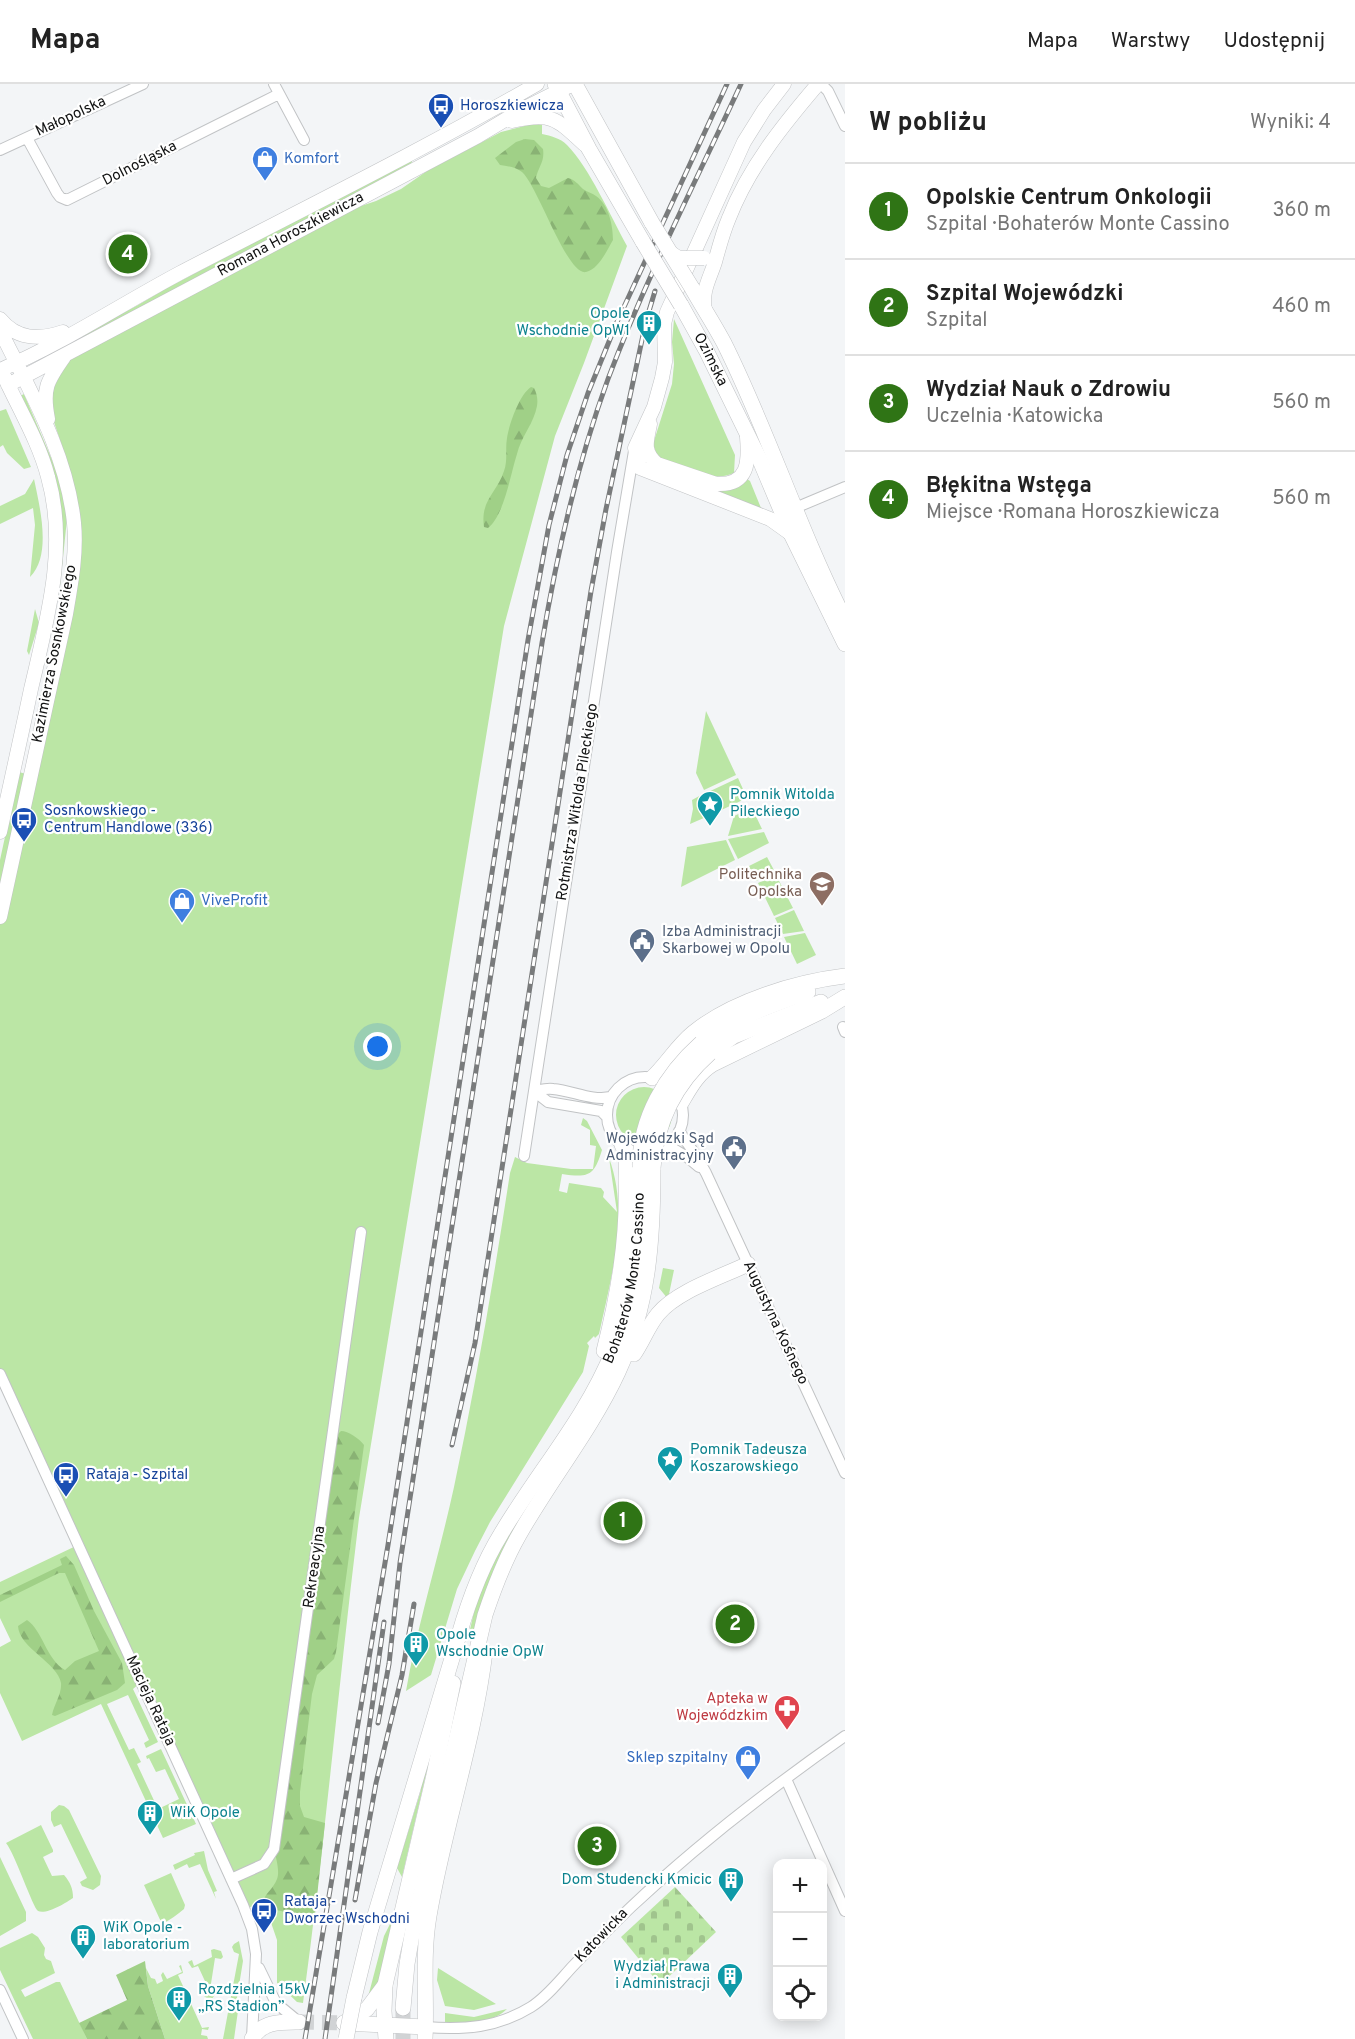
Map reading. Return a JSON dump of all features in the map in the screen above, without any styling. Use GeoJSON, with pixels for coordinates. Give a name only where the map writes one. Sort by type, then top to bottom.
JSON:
{"type":"FeatureCollection","features":[{"type":"Feature","properties":{"kind":"main road","name":"Ozimska"},"geometry":{"type":"LineString","coordinates":[[574,84],[652,223],[724,344],[807,539],[845,620]]}},
{"type":"Feature","properties":{"kind":"main road","name":"Ozimska"},"geometry":{"type":"LineString","coordinates":[[557,88],[589,149],[706,350],[747,432],[791,534],[845,644]]}},
{"type":"Feature","properties":{"kind":"main road","name":"Bohaterów Monte Cassino"},"geometry":{"type":"LineString","coordinates":[[454,1650],[473,1591],[491,1552],[595,1389],[620,1332],[631,1291],[647,1168],[666,1110],[679,1086],[720,1029],[845,977]]}},
{"type":"Feature","properties":{"kind":"main road"},"geometry":{"type":"LineString","coordinates":[[652,1078],[693,1034],[711,1021],[774,992],[845,977]]}},
{"type":"Feature","properties":{"kind":"main road","name":"Bohaterów Monte Cassino"},"geometry":{"type":"LineString","coordinates":[[705,1048],[845,994]]}},
{"type":"Feature","properties":{"kind":"main road"},"geometry":{"type":"LineString","coordinates":[[681,1103],[694,1081],[713,1064],[822,1011],[845,994]]}},
{"type":"Feature","properties":{"kind":"main road"},"geometry":{"type":"LineString","coordinates":[[595,1389],[595,1380],[615,1303],[626,1238],[625,1156],[622,1144]]}},
{"type":"Feature","properties":{"kind":"main road","name":"Bohaterów Monte Cassino"},"geometry":{"type":"LineString","coordinates":[[491,1598],[518,1536],[599,1408],[618,1372],[637,1321],[646,1287],[652,1239],[647,1168]]}},
{"type":"Feature","properties":{"kind":"main road"},"geometry":{"type":"LineString","coordinates":[[618,1372],[630,1359],[650,1325],[667,1305],[748,1264]]}},
{"type":"Feature","properties":{"kind":"main road"},"geometry":{"type":"LineString","coordinates":[[403,2008],[414,1923],[480,1632],[491,1598]]}},
{"type":"Feature","properties":{"kind":"main road"},"geometry":{"type":"LineString","coordinates":[[385,1985],[367,2009],[344,2023],[386,2033],[425,2033],[425,1964],[429,1916],[479,1693],[491,1598]]}},
{"type":"Feature","properties":{"kind":"main road"},"geometry":{"type":"LineString","coordinates":[[386,2033],[385,1985],[447,1714],[452,1686],[454,1650]]}},
{"type":"Feature","properties":{"kind":"main road"},"geometry":{"type":"LineString","coordinates":[[346,2039],[370,1932],[454,1650]]}},
{"type":"Feature","properties":{"kind":"main road"},"geometry":{"type":"LineString","coordinates":[[252,2039],[258,2030],[269,2024],[299,2022]]}},
{"type":"Feature","properties":{"kind":"street","name":"Małopolska"},"geometry":{"type":"LineString","coordinates":[[0,150],[143,84]]}},
{"type":"Feature","properties":{"kind":"street"},"geometry":{"type":"LineString","coordinates":[[495,109],[522,84]]}},
{"type":"Feature","properties":{"kind":"street","name":"Romana Horoszkiewicza"},"geometry":{"type":"LineString","coordinates":[[0,369],[62,340],[90,322],[495,109],[537,84]]}},
{"type":"Feature","properties":{"kind":"street","name":"Romana Horoszkiewicza"},"geometry":{"type":"LineString","coordinates":[[4,386],[501,123],[557,88],[574,84]]}},
{"type":"Feature","properties":{"kind":"street"},"geometry":{"type":"LineString","coordinates":[[628,489],[640,468],[640,449],[654,407],[665,362],[664,324],[667,312],[744,142],[784,84]]}},
{"type":"Feature","properties":{"kind":"street"},"geometry":{"type":"LineString","coordinates":[[706,312],[705,287],[716,260],[717,249],[734,205],[769,143],[820,84],[828,91],[845,126]]}},
{"type":"Feature","properties":{"kind":"street","name":"Dolnośląska"},"geometry":{"type":"LineString","coordinates":[[27,138],[57,193],[67,200],[277,89]]}},
{"type":"Feature","properties":{"kind":"street"},"geometry":{"type":"LineString","coordinates":[[277,89],[304,140]]}},
{"type":"Feature","properties":{"kind":"street"},"geometry":{"type":"LineString","coordinates":[[501,123],[537,116],[552,118],[589,149]]}},
{"type":"Feature","properties":{"kind":"street"},"geometry":{"type":"LineString","coordinates":[[670,253],[679,258],[704,258],[717,249]]}},
{"type":"Feature","properties":{"kind":"street"},"geometry":{"type":"LineString","coordinates":[[0,319],[19,334],[36,338],[49,337],[90,322]]}},
{"type":"Feature","properties":{"kind":"street","name":"Kazimierza Sosnkowskiego"},"geometry":{"type":"LineString","coordinates":[[0,330],[56,447],[65,475],[74,523],[72,580],[0,917]]}},
{"type":"Feature","properties":{"kind":"street"},"geometry":{"type":"LineString","coordinates":[[56,447],[46,411],[45,389],[50,375],[67,353]]}},
{"type":"Feature","properties":{"kind":"street","name":"Kazimierza Sosnkowskiego"},"geometry":{"type":"LineString","coordinates":[[0,369],[4,386],[34,441],[48,476],[56,521],[53,583],[0,832]]}},
{"type":"Feature","properties":{"kind":"street"},"geometry":{"type":"LineString","coordinates":[[640,449],[657,464],[709,483],[726,485],[736,480],[746,469],[749,461],[747,432]]}},
{"type":"Feature","properties":{"kind":"street","name":"Rotmistrza Witolda Pileckiego"},"geometry":{"type":"LineString","coordinates":[[524,1156],[628,489],[640,449]]}},
{"type":"Feature","properties":{"kind":"street"},"geometry":{"type":"LineString","coordinates":[[640,468],[770,519],[791,534]]}},
{"type":"Feature","properties":{"kind":"street"},"geometry":{"type":"LineString","coordinates":[[795,508],[845,487]]}},
{"type":"Feature","properties":{"kind":"street"},"geometry":{"type":"LineString","coordinates":[[643,1077],[652,1078],[664,1082],[673,1090],[681,1103],[682,1112],[679,1131],[668,1145],[657,1151],[644,1153],[622,1144],[611,1132],[607,1117],[611,1097],[624,1083],[643,1077]]}},
{"type":"Feature","properties":{"kind":"street"},"geometry":{"type":"LineString","coordinates":[[534,1091],[551,1088],[588,1097],[611,1097]]}},
{"type":"Feature","properties":{"kind":"street"},"geometry":{"type":"LineString","coordinates":[[534,1091],[548,1102],[601,1112],[607,1117]]}},
{"type":"Feature","properties":{"kind":"street","name":"Augustyna Kośnego"},"geometry":{"type":"LineString","coordinates":[[679,1131],[706,1173],[845,1473]]}},
{"type":"Feature","properties":{"kind":"street","name":"Augustyna Kośnego"},"geometry":{"type":"LineString","coordinates":[[668,1145],[706,1173]]}},
{"type":"Feature","properties":{"kind":"street","name":"Rekreacyjna"},"geometry":{"type":"LineString","coordinates":[[231,1879],[264,1864],[274,1849],[362,1232]]}},
{"type":"Feature","properties":{"kind":"street","name":"Macieja Rataja"},"geometry":{"type":"LineString","coordinates":[[0,1374],[252,1929],[257,1962],[252,2039]]}},
{"type":"Feature","properties":{"kind":"street","name":"Katowicka"},"geometry":{"type":"LineString","coordinates":[[464,2029],[502,2022],[532,2007],[631,1907],[742,1813],[845,1736]]}},
{"type":"Feature","properties":{"kind":"street"},"geometry":{"type":"LineString","coordinates":[[786,1779],[845,1911]]}},
{"type":"Feature","properties":{"kind":"street"},"geometry":{"type":"LineString","coordinates":[[257,1962],[276,2002],[299,2022]]}},
{"type":"Feature","properties":{"kind":"street"},"geometry":{"type":"LineString","coordinates":[[0,1990],[23,2039]]}},
{"type":"Feature","properties":{"kind":"street"},"geometry":{"type":"LineString","coordinates":[[425,2033],[464,2029]]}},
{"type":"Feature","properties":{"kind":"street"},"geometry":{"type":"LineString","coordinates":[[449,2039],[464,2029]]}},
{"type":"Feature","properties":{"kind":"green space"},"geometry":{"type":"Polygon","coordinates":[[[532,124],[542,124],[542,134],[561,141],[575,154],[627,246],[555,436],[504,626],[359,1518],[303,2003],[297,2002],[277,1983],[277,1940],[267,1911],[243,1905],[140,1683],[133,1689],[158,1742],[146,1748],[144,1743],[149,1740],[128,1695],[107,1704],[129,1750],[134,1748],[141,1762],[137,1764],[158,1809],[179,1799],[165,1769],[156,1772],[149,1758],[147,1759],[146,1756],[161,1749],[196,1824],[163,1838],[101,1704],[22,1741],[0,1693],[0,1647],[11,1641],[0,1618],[0,1582],[78,1545],[0,1374],[0,917],[72,580],[64,452],[51,413],[51,386],[69,359],[355,208],[401,189],[427,171],[501,132],[532,124]]]}},
{"type":"Feature","properties":{"kind":"green space"},"geometry":{"type":"Polygon","coordinates":[[[525,139],[534,140],[543,149],[542,161],[536,178],[541,186],[549,188],[568,178],[596,196],[607,210],[613,240],[602,259],[591,270],[586,272],[578,269],[570,260],[529,180],[522,172],[500,165],[495,158],[516,142],[525,139]]]}},
{"type":"Feature","properties":{"kind":"green space"},"geometry":{"type":"Polygon","coordinates":[[[413,159],[410,167],[40,361],[39,358],[167,288],[413,159]]]}},
{"type":"Feature","properties":{"kind":"green space"},"geometry":{"type":"Polygon","coordinates":[[[674,319],[735,455],[734,473],[715,477],[695,473],[657,456],[653,444],[672,384],[674,319]]]}},
{"type":"Feature","properties":{"kind":"green space"},"geometry":{"type":"Polygon","coordinates":[[[531,387],[534,388],[537,397],[533,418],[519,448],[498,514],[488,528],[484,527],[484,510],[505,467],[507,438],[512,418],[522,397],[531,387]]]}},
{"type":"Feature","properties":{"kind":"green space"},"geometry":{"type":"Polygon","coordinates":[[[24,394],[61,481],[67,519],[60,586],[57,586],[61,528],[20,396],[24,394]]]}},
{"type":"Feature","properties":{"kind":"green space"},"geometry":{"type":"Polygon","coordinates":[[[6,409],[31,467],[24,469],[7,453],[3,445],[0,447],[0,411],[6,409]]]}},
{"type":"Feature","properties":{"kind":"green space"},"geometry":{"type":"Polygon","coordinates":[[[34,479],[43,544],[37,568],[30,577],[35,525],[33,508],[0,524],[0,506],[25,494],[34,479]]]}},
{"type":"Feature","properties":{"kind":"green space"},"geometry":{"type":"Polygon","coordinates":[[[747,479],[750,481],[761,508],[758,509],[712,491],[747,479]]]}},
{"type":"Feature","properties":{"kind":"green space"},"geometry":{"type":"Polygon","coordinates":[[[35,609],[39,623],[29,655],[27,651],[35,609]]]}},
{"type":"Feature","properties":{"kind":"green space"},"geometry":{"type":"Polygon","coordinates":[[[706,711],[736,775],[704,790],[696,773],[706,711]]]}},
{"type":"Feature","properties":{"kind":"green space"},"geometry":{"type":"Polygon","coordinates":[[[19,772],[26,774],[0,890],[0,860],[19,772]]]}},
{"type":"Feature","properties":{"kind":"green space"},"geometry":{"type":"Polygon","coordinates":[[[738,778],[747,798],[715,813],[706,793],[738,778]]]}},
{"type":"Feature","properties":{"kind":"green space"},"geometry":{"type":"Polygon","coordinates":[[[703,794],[713,814],[690,824],[692,800],[703,794]]]}},
{"type":"Feature","properties":{"kind":"green space"},"geometry":{"type":"Polygon","coordinates":[[[752,808],[762,829],[728,836],[734,816],[752,808]]]}},
{"type":"Feature","properties":{"kind":"green space"},"geometry":{"type":"Polygon","coordinates":[[[764,832],[769,843],[738,859],[728,839],[764,832]]]}},
{"type":"Feature","properties":{"kind":"green space"},"geometry":{"type":"Polygon","coordinates":[[[726,840],[735,860],[681,887],[687,847],[726,840]]]}},
{"type":"Feature","properties":{"kind":"green space"},"geometry":{"type":"Polygon","coordinates":[[[767,857],[775,872],[756,881],[749,866],[767,857]]]}},
{"type":"Feature","properties":{"kind":"green space"},"geometry":{"type":"Polygon","coordinates":[[[776,875],[793,908],[774,916],[758,883],[776,875]]]}},
{"type":"Feature","properties":{"kind":"green space"},"geometry":{"type":"Polygon","coordinates":[[[794,910],[804,931],[783,934],[775,918],[794,910]]]}},
{"type":"Feature","properties":{"kind":"green space"},"geometry":{"type":"Polygon","coordinates":[[[805,933],[816,955],[797,964],[784,937],[805,933]]]}},
{"type":"Feature","properties":{"kind":"green space"},"geometry":{"type":"Polygon","coordinates":[[[638,1087],[650,1087],[660,1091],[668,1099],[672,1115],[668,1131],[660,1139],[650,1143],[638,1143],[628,1139],[620,1131],[616,1121],[616,1109],[620,1099],[628,1091],[638,1087]]]}},
{"type":"Feature","properties":{"kind":"green space"},"geometry":{"type":"Polygon","coordinates":[[[583,1118],[587,1121],[602,1150],[596,1165],[593,1170],[589,1173],[579,1176],[562,1174],[559,1191],[567,1193],[569,1183],[601,1188],[604,1192],[603,1197],[617,1212],[609,1158],[618,1201],[618,1224],[613,1268],[599,1334],[587,1343],[589,1346],[583,1372],[490,1522],[475,1551],[457,1589],[431,1675],[406,1691],[462,1448],[510,1173],[515,1157],[527,1163],[571,1169],[593,1169],[596,1146],[590,1145],[590,1130],[581,1125],[583,1118]]]}},
{"type":"Feature","properties":{"kind":"green space"},"geometry":{"type":"Polygon","coordinates":[[[663,1268],[674,1270],[668,1299],[659,1288],[663,1268]]]}},
{"type":"Feature","properties":{"kind":"green space"},"geometry":{"type":"Polygon","coordinates":[[[341,1431],[354,1436],[364,1445],[336,1652],[334,1659],[317,1675],[312,1694],[300,1792],[300,1806],[304,1817],[325,1823],[315,1915],[267,1911],[264,1910],[263,1901],[278,1876],[274,1849],[337,1435],[341,1431]]]}},
{"type":"Feature","properties":{"kind":"green space"},"geometry":{"type":"Polygon","coordinates":[[[567,1450],[473,1640],[468,1639],[487,1573],[524,1509],[567,1450]]]}},
{"type":"Feature","properties":{"kind":"green space"},"geometry":{"type":"Polygon","coordinates":[[[66,1556],[74,1565],[94,1611],[122,1663],[125,1683],[117,1690],[55,1716],[52,1715],[61,1683],[53,1669],[25,1641],[18,1626],[27,1620],[37,1631],[53,1659],[65,1670],[75,1661],[99,1651],[65,1573],[59,1573],[0,1602],[0,1595],[62,1565],[60,1559],[66,1556]]]}},
{"type":"Feature","properties":{"kind":"green space"},"geometry":{"type":"Polygon","coordinates":[[[439,1719],[402,1877],[397,1868],[421,1790],[419,1789],[439,1719]]]}},
{"type":"Feature","properties":{"kind":"green space"},"geometry":{"type":"Polygon","coordinates":[[[59,1805],[69,1810],[101,1876],[100,1885],[93,1890],[82,1886],[80,1882],[87,1878],[61,1824],[54,1827],[51,1820],[51,1812],[59,1805]]]}},
{"type":"Feature","properties":{"kind":"green space"},"geometry":{"type":"Polygon","coordinates":[[[41,1825],[53,1850],[43,1857],[52,1876],[64,1875],[72,1888],[73,1898],[56,1908],[42,1912],[36,1908],[6,1843],[41,1825]]]}},
{"type":"Feature","properties":{"kind":"green space"},"geometry":{"type":"Polygon","coordinates":[[[204,1851],[208,1870],[217,1891],[214,1892],[216,1899],[200,1864],[189,1868],[187,1864],[175,1870],[173,1865],[195,1855],[194,1853],[204,1851]]]}},
{"type":"Feature","properties":{"kind":"green space"},"geometry":{"type":"Polygon","coordinates":[[[0,1857],[26,1912],[26,1921],[0,1936],[0,1857]]]}},
{"type":"Feature","properties":{"kind":"green space"},"geometry":{"type":"Polygon","coordinates":[[[171,1873],[185,1905],[184,1909],[162,1924],[144,1885],[171,1873]]]}},
{"type":"Feature","properties":{"kind":"green space"},"geometry":{"type":"Polygon","coordinates":[[[675,1887],[716,1932],[660,1985],[621,1937],[675,1887]]]}},
{"type":"Feature","properties":{"kind":"green space"},"geometry":{"type":"Polygon","coordinates":[[[393,1918],[378,1984],[368,1997],[384,1936],[393,1918]]]}},
{"type":"Feature","properties":{"kind":"green space"},"geometry":{"type":"Polygon","coordinates":[[[32,1933],[38,1937],[45,1948],[44,1955],[51,1961],[55,1973],[21,1990],[25,1997],[60,1982],[87,2039],[33,2039],[0,1970],[0,1948],[32,1933]]]}},
{"type":"Feature","properties":{"kind":"green space"},"geometry":{"type":"Polygon","coordinates":[[[239,1941],[243,1961],[235,2010],[238,2011],[234,2039],[223,2039],[239,1954],[234,1952],[232,1947],[239,1941]]]}},
{"type":"Feature","properties":{"kind":"green space"},"geometry":{"type":"Polygon","coordinates":[[[211,1950],[221,1951],[223,1957],[215,1958],[210,1990],[216,1993],[212,1999],[208,1999],[204,1996],[210,1992],[198,1966],[192,1968],[188,1962],[192,1960],[194,1966],[212,1957],[211,1950]]]}},
{"type":"Feature","properties":{"kind":"green space"},"geometry":{"type":"Polygon","coordinates":[[[145,1961],[148,1986],[165,2039],[87,2039],[79,2023],[127,2000],[116,1975],[145,1961]]]}},
{"type":"Feature","properties":{"kind":"green space"},"geometry":{"type":"Polygon","coordinates":[[[181,1965],[183,1973],[178,1975],[202,2028],[209,2027],[208,2030],[202,2029],[201,2035],[207,2036],[208,2039],[165,2039],[148,1986],[146,1968],[157,1984],[163,1981],[161,1975],[163,1972],[167,1979],[182,1972],[179,1966],[181,1965]]]}},
{"type":"Feature","properties":{"kind":"green space"},"geometry":{"type":"Polygon","coordinates":[[[438,1968],[496,2004],[474,2010],[445,2006],[437,1980],[438,1968]]]}},
{"type":"Feature","properties":{"kind":"green space"},"geometry":{"type":"Polygon","coordinates":[[[507,2009],[486,2020],[445,2023],[445,2013],[474,2017],[507,2009]]]}},
{"type":"Feature","properties":{"kind":"tunnel"},"geometry":{"type":"LineString","coordinates":[[403,2008],[403,2039]]}},
{"type":"Feature","properties":{"kind":"tunnel"},"geometry":{"type":"LineString","coordinates":[[299,2022],[344,2023]]}},
{"type":"Feature","properties":{"kind":"railway"},"geometry":{"type":"LineString","coordinates":[[305,2039],[388,1545],[528,640],[549,525],[567,455],[588,393],[617,322],[727,84]]}},
{"type":"Feature","properties":{"kind":"railway"},"geometry":{"type":"LineString","coordinates":[[378,1723],[389,1664],[400,1563],[542,643],[561,542],[577,476],[608,379],[655,267],[741,84]]}},
{"type":"Feature","properties":{"kind":"railway"},"geometry":{"type":"LineString","coordinates":[[452,1445],[475,1343],[591,591],[646,321],[655,291]]}},
{"type":"Feature","properties":{"kind":"railway"},"geometry":{"type":"LineString","coordinates":[[355,1900],[376,1783],[402,1675],[414,1604]]}},
{"type":"Feature","properties":{"kind":"railway"},"geometry":{"type":"LineString","coordinates":[[325,2039],[384,1622]]}},
{"type":"Feature","properties":{"kind":"place","name":"Horoszkiewicza"},"geometry":{"type":"Point","coordinates":[441,129]}},
{"type":"Feature","properties":{"kind":"place","name":"Komfort"},"geometry":{"type":"Point","coordinates":[265,182]}},
{"type":"Feature","properties":{"kind":"place","name":"Błękitna Wstęga"},"geometry":{"type":"Point","coordinates":[128,254]}},
{"type":"Feature","properties":{"kind":"place","name":"Opole Wschodnie OpW1"},"geometry":{"type":"Point","coordinates":[649,346]}},
{"type":"Feature","properties":{"kind":"place","name":"Pomnik Witolda Pileckiego"},"geometry":{"type":"Point","coordinates":[710,827]}},
{"type":"Feature","properties":{"kind":"place","name":"Sosnkowskiego - Centrum Handlowe (336)"},"geometry":{"type":"Point","coordinates":[24,843]}},
{"type":"Feature","properties":{"kind":"place","name":"Politechnika Opolska"},"geometry":{"type":"Point","coordinates":[822,907]}},
{"type":"Feature","properties":{"kind":"place","name":"ViveProfit"},"geometry":{"type":"Point","coordinates":[182,924]}},
{"type":"Feature","properties":{"kind":"place","name":"Izba Administracji Skarbowej w Opolu"},"geometry":{"type":"Point","coordinates":[642,964]}},
{"type":"Feature","properties":{"kind":"place","name":"Wojewódzki Sąd Administracyjny"},"geometry":{"type":"Point","coordinates":[734,1171]}},
{"type":"Feature","properties":{"kind":"place","name":"Pomnik Tadeusza Koszarowskiego"},"geometry":{"type":"Point","coordinates":[670,1482]}},
{"type":"Feature","properties":{"kind":"place","name":"Rataja - Szpital"},"geometry":{"type":"Point","coordinates":[66,1498]}},
{"type":"Feature","properties":{"kind":"place","name":"Opolskie Centrum Onkologii"},"geometry":{"type":"Point","coordinates":[623,1521]}},
{"type":"Feature","properties":{"kind":"place","name":"Szpital Wojewódzki"},"geometry":{"type":"Point","coordinates":[735,1624]}},
{"type":"Feature","properties":{"kind":"place","name":"Opole Wschodnie OpW"},"geometry":{"type":"Point","coordinates":[416,1667]}},
{"type":"Feature","properties":{"kind":"place","name":"Apteka w Wojewódzkim"},"geometry":{"type":"Point","coordinates":[787,1731]}},
{"type":"Feature","properties":{"kind":"place","name":"Sklep szpitalny"},"geometry":{"type":"Point","coordinates":[748,1781]}},
{"type":"Feature","properties":{"kind":"place","name":"WiK Opole"},"geometry":{"type":"Point","coordinates":[150,1836]}},
{"type":"Feature","properties":{"kind":"place","name":"Wydział Nauk o Zdrowiu"},"geometry":{"type":"Point","coordinates":[597,1846]}},
{"type":"Feature","properties":{"kind":"place","name":"Dom Studencki Kmicic"},"geometry":{"type":"Point","coordinates":[731,1903]}},
{"type":"Feature","properties":{"kind":"place","name":"Rataja - Dworzec Wschodni"},"geometry":{"type":"Point","coordinates":[264,1934]}},
{"type":"Feature","properties":{"kind":"place","name":"WiK Opole - laboratorium"},"geometry":{"type":"Point","coordinates":[83,1960]}},
{"type":"Feature","properties":{"kind":"place","name":"Wydział Prawa i Administracji"},"geometry":{"type":"Point","coordinates":[730,1999]}},
{"type":"Feature","properties":{"kind":"place","name":"Rozdzielnia 15kV „RS Stadion”"},"geometry":{"type":"Point","coordinates":[179,2022]}}]}
